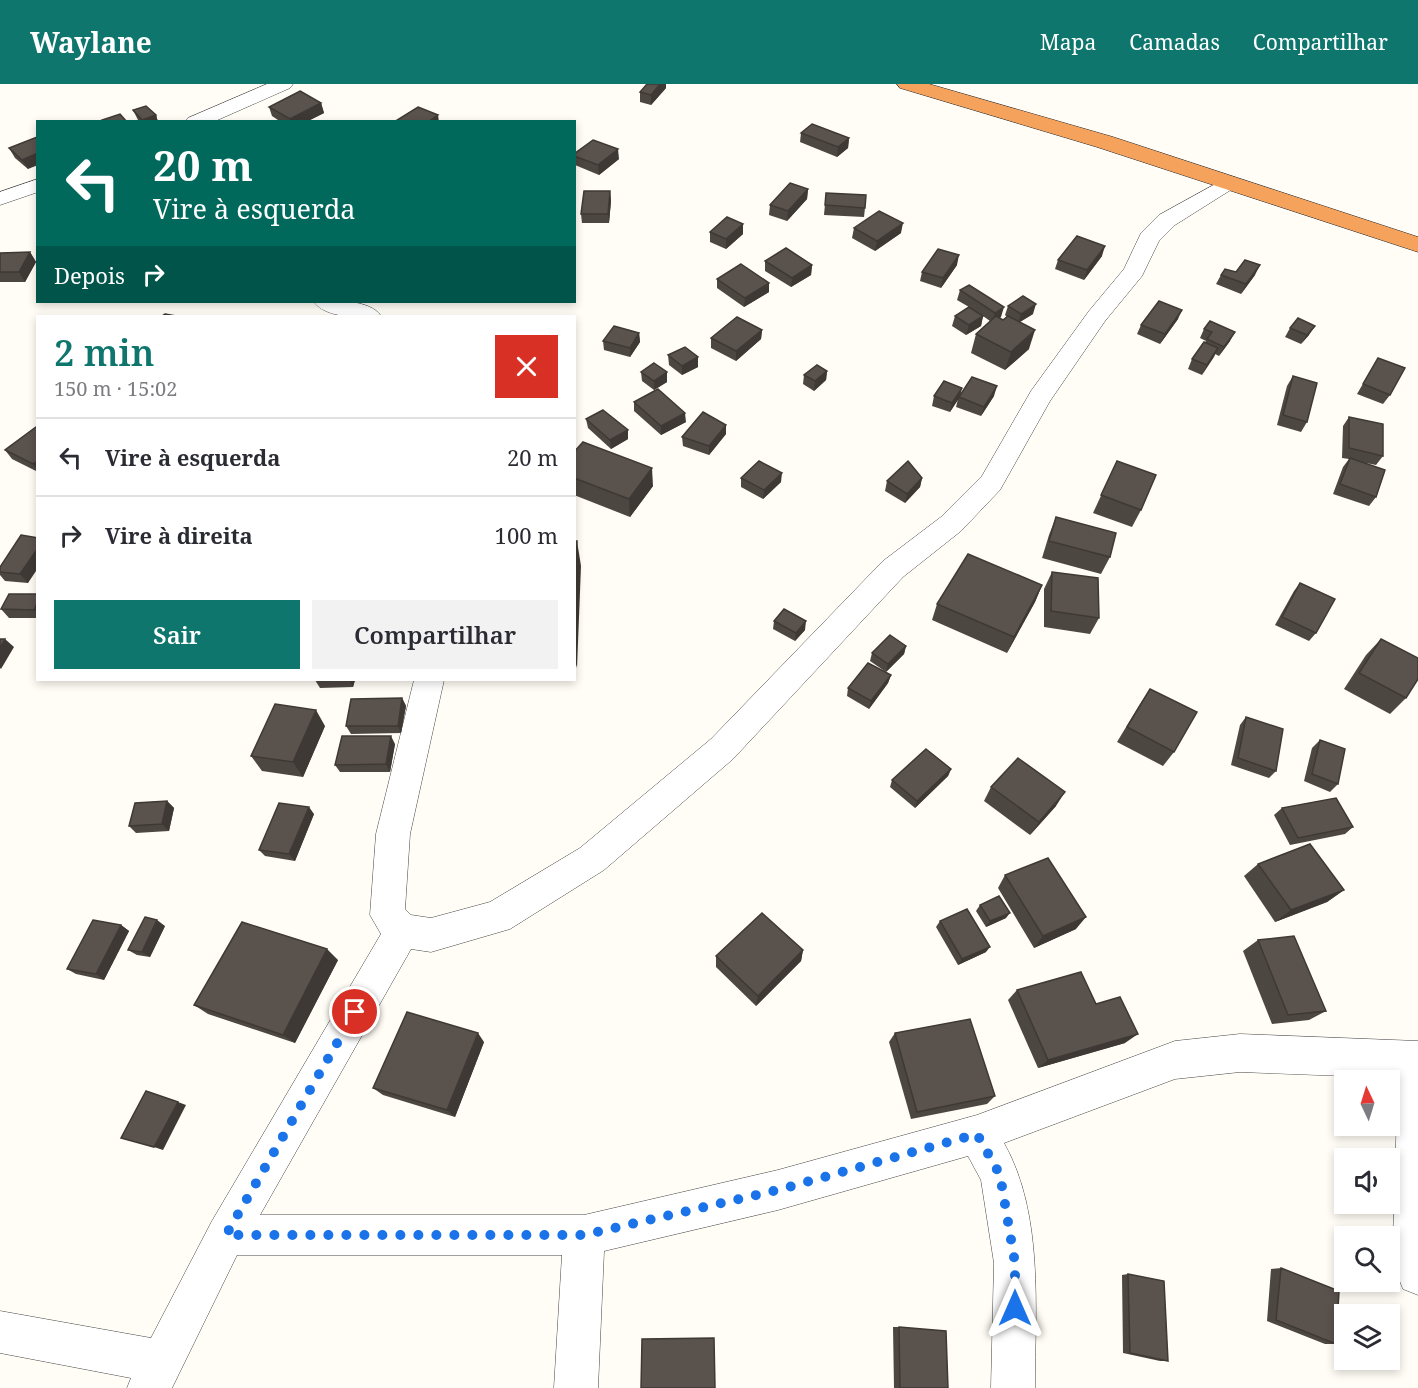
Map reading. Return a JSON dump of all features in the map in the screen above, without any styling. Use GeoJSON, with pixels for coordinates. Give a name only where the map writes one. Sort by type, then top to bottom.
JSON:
{"type":"FeatureCollection","features":[{"type":"Feature","properties":{"kind":"highway"},"geometry":{"type":"LineString","coordinates":[[907,84],[1230,182],[1418,245]]}},
{"type":"Feature","properties":{"kind":"highway"},"geometry":{"type":"LineString","coordinates":[[969,84],[1269,174]]}},
{"type":"Feature","properties":{"kind":"highway"},"geometry":{"type":"LineString","coordinates":[[1333,195],[1418,224]]}},
{"type":"Feature","properties":{"kind":"street"},"geometry":{"type":"LineString","coordinates":[[200,120],[283,84]]}},
{"type":"Feature","properties":{"kind":"street"},"geometry":{"type":"LineString","coordinates":[[429,681],[393,834],[387,915],[402,931],[431,935],[498,917],[592,859],[722,748],[815,654],[893,568],[951,524],[991,483],[1040,397],[1097,316],[1134,271],[1149,238],[1167,220],[1230,182]]}},
{"type":"Feature","properties":{"kind":"street"},"geometry":{"type":"LineString","coordinates":[[0,199],[36,186]]}},
{"type":"Feature","properties":{"kind":"street"},"geometry":{"type":"LineString","coordinates":[[329,303],[366,315]]}},
{"type":"Feature","properties":{"kind":"street"},"geometry":{"type":"LineString","coordinates":[[0,1332],[156,1375],[226,1235],[402,931]]}},
{"type":"Feature","properties":{"kind":"street"},"geometry":{"type":"LineString","coordinates":[[226,1235],[584,1235],[778,1190],[977,1134],[1175,1060],[1240,1053],[1418,1060],[1413,1239],[1418,1274]]}},
{"type":"Feature","properties":{"kind":"street"},"geometry":{"type":"LineString","coordinates":[[977,1134],[1000,1175],[1015,1263],[1013,1388]]}},
{"type":"Feature","properties":{"kind":"street"},"geometry":{"type":"LineString","coordinates":[[576,1388],[584,1235]]}},
{"type":"Feature","properties":{"kind":"building"},"geometry":{"type":"Polygon","coordinates":[[[647,84],[660,84],[651,95],[640,92],[647,84]]]}},
{"type":"Feature","properties":{"kind":"building"},"geometry":{"type":"Polygon","coordinates":[[[300,91],[321,103],[290,119],[269,107],[300,91]]]}},
{"type":"Feature","properties":{"kind":"building"},"geometry":{"type":"Polygon","coordinates":[[[146,106],[156,115],[142,120],[133,110],[146,106]]]}},
{"type":"Feature","properties":{"kind":"building"},"geometry":{"type":"Polygon","coordinates":[[[418,107],[438,115],[431,120],[397,120],[418,107]]]}},
{"type":"Feature","properties":{"kind":"building"},"geometry":{"type":"Polygon","coordinates":[[[120,114],[125,120],[102,120],[120,114]]]}},
{"type":"Feature","properties":{"kind":"building"},"geometry":{"type":"Polygon","coordinates":[[[812,124],[849,138],[838,147],[801,133],[812,124]]]}},
{"type":"Feature","properties":{"kind":"building"},"geometry":{"type":"Polygon","coordinates":[[[36,137],[36,154],[22,160],[9,148],[36,137]]]}},
{"type":"Feature","properties":{"kind":"building"},"geometry":{"type":"Polygon","coordinates":[[[593,140],[618,149],[598,165],[576,157],[576,153],[593,140]]]}},
{"type":"Feature","properties":{"kind":"building"},"geometry":{"type":"Polygon","coordinates":[[[790,183],[808,189],[788,211],[770,205],[790,183]]]}},
{"type":"Feature","properties":{"kind":"building"},"geometry":{"type":"Polygon","coordinates":[[[584,191],[610,191],[608,214],[581,214],[584,191]]]}},
{"type":"Feature","properties":{"kind":"building"},"geometry":{"type":"Polygon","coordinates":[[[826,193],[866,195],[865,208],[825,205],[826,193]]]}},
{"type":"Feature","properties":{"kind":"building"},"geometry":{"type":"Polygon","coordinates":[[[879,211],[903,223],[877,241],[854,228],[879,211]]]}},
{"type":"Feature","properties":{"kind":"building"},"geometry":{"type":"Polygon","coordinates":[[[727,217],[743,224],[726,239],[710,232],[727,217]]]}},
{"type":"Feature","properties":{"kind":"building"},"geometry":{"type":"Polygon","coordinates":[[[1077,236],[1105,246],[1087,270],[1058,260],[1077,236]]]}},
{"type":"Feature","properties":{"kind":"building"},"geometry":{"type":"Polygon","coordinates":[[[786,248],[812,265],[792,278],[765,261],[786,248]]]}},
{"type":"Feature","properties":{"kind":"building"},"geometry":{"type":"Polygon","coordinates":[[[938,249],[959,255],[943,278],[922,272],[938,249]]]}},
{"type":"Feature","properties":{"kind":"building"},"geometry":{"type":"Polygon","coordinates":[[[30,252],[19,272],[0,272],[0,253],[30,252]]]}},
{"type":"Feature","properties":{"kind":"building"},"geometry":{"type":"Polygon","coordinates":[[[1245,260],[1260,265],[1246,284],[1221,275],[1225,269],[1236,272],[1245,260]]]}},
{"type":"Feature","properties":{"kind":"building"},"geometry":{"type":"Polygon","coordinates":[[[741,264],[769,283],[745,298],[717,279],[741,264]]]}},
{"type":"Feature","properties":{"kind":"building"},"geometry":{"type":"Polygon","coordinates":[[[969,285],[1004,307],[995,313],[960,290],[969,285]]]}},
{"type":"Feature","properties":{"kind":"building"},"geometry":{"type":"Polygon","coordinates":[[[1023,296],[1036,304],[1021,314],[1008,306],[1023,296]]]}},
{"type":"Feature","properties":{"kind":"building"},"geometry":{"type":"Polygon","coordinates":[[[1159,301],[1182,310],[1165,334],[1141,325],[1159,301]]]}},
{"type":"Feature","properties":{"kind":"building"},"geometry":{"type":"Polygon","coordinates":[[[969,307],[983,316],[969,325],[955,316],[969,307]]]}},
{"type":"Feature","properties":{"kind":"building"},"geometry":{"type":"Polygon","coordinates":[[[996,316],[1003,320],[1008,316],[1035,330],[1011,352],[976,334],[996,316]]]}},
{"type":"Feature","properties":{"kind":"building"},"geometry":{"type":"Polygon","coordinates":[[[737,317],[762,330],[736,351],[711,338],[737,317]]]}},
{"type":"Feature","properties":{"kind":"building"},"geometry":{"type":"Polygon","coordinates":[[[1298,318],[1315,326],[1307,335],[1290,328],[1298,318]]]}},
{"type":"Feature","properties":{"kind":"building"},"geometry":{"type":"Polygon","coordinates":[[[1210,321],[1235,332],[1224,347],[1207,339],[1212,332],[1204,329],[1210,321]]]}},
{"type":"Feature","properties":{"kind":"building"},"geometry":{"type":"Polygon","coordinates":[[[614,326],[639,333],[630,348],[603,341],[614,326]]]}},
{"type":"Feature","properties":{"kind":"building"},"geometry":{"type":"Polygon","coordinates":[[[1204,342],[1218,348],[1207,365],[1192,359],[1204,342]]]}},
{"type":"Feature","properties":{"kind":"building"},"geometry":{"type":"Polygon","coordinates":[[[685,347],[698,357],[682,366],[668,355],[685,347]]]}},
{"type":"Feature","properties":{"kind":"building"},"geometry":{"type":"Polygon","coordinates":[[[1378,358],[1405,368],[1390,395],[1363,384],[1378,358]]]}},
{"type":"Feature","properties":{"kind":"building"},"geometry":{"type":"Polygon","coordinates":[[[654,363],[667,372],[654,381],[641,372],[654,363]]]}},
{"type":"Feature","properties":{"kind":"building"},"geometry":{"type":"Polygon","coordinates":[[[817,365],[827,371],[815,381],[804,375],[817,365]]]}},
{"type":"Feature","properties":{"kind":"building"},"geometry":{"type":"Polygon","coordinates":[[[1293,376],[1317,383],[1307,422],[1283,415],[1293,376]]]}},
{"type":"Feature","properties":{"kind":"building"},"geometry":{"type":"Polygon","coordinates":[[[972,377],[997,386],[984,407],[959,397],[972,377]]]}},
{"type":"Feature","properties":{"kind":"building"},"geometry":{"type":"Polygon","coordinates":[[[944,381],[962,388],[952,403],[934,396],[944,381]]]}},
{"type":"Feature","properties":{"kind":"building"},"geometry":{"type":"Polygon","coordinates":[[[658,389],[685,413],[661,426],[634,402],[658,389]]]}},
{"type":"Feature","properties":{"kind":"building"},"geometry":{"type":"Polygon","coordinates":[[[603,410],[628,430],[610,440],[586,419],[603,410]]]}},
{"type":"Feature","properties":{"kind":"building"},"geometry":{"type":"Polygon","coordinates":[[[703,412],[726,425],[709,446],[682,437],[703,412]]]}},
{"type":"Feature","properties":{"kind":"building"},"geometry":{"type":"Polygon","coordinates":[[[1349,417],[1383,424],[1383,456],[1349,448],[1349,417]]]}},
{"type":"Feature","properties":{"kind":"building"},"geometry":{"type":"Polygon","coordinates":[[[36,427],[36,462],[33,464],[5,450],[36,427]]]}},
{"type":"Feature","properties":{"kind":"building"},"geometry":{"type":"Polygon","coordinates":[[[583,442],[652,468],[629,499],[576,479],[576,450],[583,442]]]}},
{"type":"Feature","properties":{"kind":"building"},"geometry":{"type":"Polygon","coordinates":[[[1350,458],[1385,470],[1376,497],[1340,484],[1350,458]]]}},
{"type":"Feature","properties":{"kind":"building"},"geometry":{"type":"Polygon","coordinates":[[[759,461],[782,473],[764,490],[741,478],[759,461]]]}},
{"type":"Feature","properties":{"kind":"building"},"geometry":{"type":"Polygon","coordinates":[[[908,461],[922,478],[907,494],[887,481],[908,461]]]}},
{"type":"Feature","properties":{"kind":"building"},"geometry":{"type":"Polygon","coordinates":[[[1117,461],[1156,475],[1141,510],[1101,495],[1117,461]]]}},
{"type":"Feature","properties":{"kind":"building"},"geometry":{"type":"Polygon","coordinates":[[[1056,517],[1116,533],[1110,557],[1049,541],[1056,517]]]}},
{"type":"Feature","properties":{"kind":"building"},"geometry":{"type":"Polygon","coordinates":[[[21,535],[36,538],[36,551],[20,574],[0,572],[0,567],[21,535]]]}},
{"type":"Feature","properties":{"kind":"building"},"geometry":{"type":"Polygon","coordinates":[[[968,554],[1042,585],[1014,637],[937,604],[968,554]]]}},
{"type":"Feature","properties":{"kind":"building"},"geometry":{"type":"Polygon","coordinates":[[[1052,572],[1098,578],[1099,618],[1051,611],[1052,572]]]}},
{"type":"Feature","properties":{"kind":"building"},"geometry":{"type":"Polygon","coordinates":[[[1300,583],[1335,599],[1316,633],[1282,617],[1300,583]]]}},
{"type":"Feature","properties":{"kind":"building"},"geometry":{"type":"Polygon","coordinates":[[[9,594],[36,594],[34,610],[1,609],[9,594]]]}},
{"type":"Feature","properties":{"kind":"building"},"geometry":{"type":"Polygon","coordinates":[[[784,609],[806,621],[796,633],[774,621],[784,609]]]}},
{"type":"Feature","properties":{"kind":"building"},"geometry":{"type":"Polygon","coordinates":[[[890,635],[906,646],[888,664],[872,653],[890,635]]]}},
{"type":"Feature","properties":{"kind":"building"},"geometry":{"type":"Polygon","coordinates":[[[1381,639],[1418,658],[1418,679],[1406,698],[1359,673],[1381,639]]]}},
{"type":"Feature","properties":{"kind":"building"},"geometry":{"type":"Polygon","coordinates":[[[868,663],[891,675],[871,701],[848,688],[868,663]]]}},
{"type":"Feature","properties":{"kind":"building"},"geometry":{"type":"Polygon","coordinates":[[[1150,689],[1197,712],[1174,752],[1127,727],[1150,689]]]}},
{"type":"Feature","properties":{"kind":"building"},"geometry":{"type":"Polygon","coordinates":[[[402,698],[398,726],[346,726],[351,699],[402,698]]]}},
{"type":"Feature","properties":{"kind":"building"},"geometry":{"type":"Polygon","coordinates":[[[275,704],[316,710],[293,762],[251,756],[275,704]]]}},
{"type":"Feature","properties":{"kind":"building"},"geometry":{"type":"Polygon","coordinates":[[[1246,717],[1283,729],[1276,771],[1238,758],[1246,717]]]}},
{"type":"Feature","properties":{"kind":"building"},"geometry":{"type":"Polygon","coordinates":[[[342,736],[391,736],[386,764],[335,765],[342,736]]]}},
{"type":"Feature","properties":{"kind":"building"},"geometry":{"type":"Polygon","coordinates":[[[1320,740],[1345,749],[1338,784],[1312,774],[1320,740]]]}},
{"type":"Feature","properties":{"kind":"building"},"geometry":{"type":"Polygon","coordinates":[[[926,749],[951,769],[917,801],[892,780],[926,749]]]}},
{"type":"Feature","properties":{"kind":"building"},"geometry":{"type":"Polygon","coordinates":[[[1018,758],[1065,792],[1039,822],[991,787],[1018,758]]]}},
{"type":"Feature","properties":{"kind":"building"},"geometry":{"type":"Polygon","coordinates":[[[1336,798],[1353,827],[1298,838],[1282,808],[1336,798]]]}},
{"type":"Feature","properties":{"kind":"building"},"geometry":{"type":"Polygon","coordinates":[[[167,801],[162,824],[129,826],[135,803],[167,801]]]}},
{"type":"Feature","properties":{"kind":"building"},"geometry":{"type":"Polygon","coordinates":[[[279,803],[309,807],[289,854],[259,850],[279,803]]]}},
{"type":"Feature","properties":{"kind":"building"},"geometry":{"type":"Polygon","coordinates":[[[1310,844],[1344,890],[1291,910],[1258,864],[1310,844]]]}},
{"type":"Feature","properties":{"kind":"building"},"geometry":{"type":"Polygon","coordinates":[[[1048,858],[1086,917],[1043,936],[1005,875],[1048,858]]]}},
{"type":"Feature","properties":{"kind":"building"},"geometry":{"type":"Polygon","coordinates":[[[999,896],[1010,913],[990,921],[980,905],[999,896]]]}},
{"type":"Feature","properties":{"kind":"building"},"geometry":{"type":"Polygon","coordinates":[[[967,909],[990,947],[962,959],[940,921],[967,909]]]}},
{"type":"Feature","properties":{"kind":"building"},"geometry":{"type":"Polygon","coordinates":[[[762,913],[803,950],[758,996],[716,956],[762,913]]]}},
{"type":"Feature","properties":{"kind":"building"},"geometry":{"type":"Polygon","coordinates":[[[145,917],[157,920],[142,952],[128,950],[145,917]]]}},
{"type":"Feature","properties":{"kind":"building"},"geometry":{"type":"Polygon","coordinates":[[[93,920],[121,925],[96,974],[67,969],[93,920]]]}},
{"type":"Feature","properties":{"kind":"building"},"geometry":{"type":"Polygon","coordinates":[[[242,922],[327,949],[283,1035],[194,1005],[242,922]]]}},
{"type":"Feature","properties":{"kind":"building"},"geometry":{"type":"Polygon","coordinates":[[[1294,936],[1326,1011],[1288,1015],[1258,940],[1294,936]]]}},
{"type":"Feature","properties":{"kind":"building"},"geometry":{"type":"Polygon","coordinates":[[[1081,972],[1096,1004],[1120,997],[1138,1034],[1048,1060],[1017,990],[1081,972]]]}},
{"type":"Feature","properties":{"kind":"building"},"geometry":{"type":"Polygon","coordinates":[[[407,1012],[478,1033],[447,1110],[373,1088],[407,1012]]]}},
{"type":"Feature","properties":{"kind":"building"},"geometry":{"type":"Polygon","coordinates":[[[970,1019],[995,1096],[917,1112],[895,1033],[970,1019]]]}},
{"type":"Feature","properties":{"kind":"building"},"geometry":{"type":"Polygon","coordinates":[[[146,1091],[178,1102],[154,1147],[121,1138],[146,1091]]]}},
{"type":"Feature","properties":{"kind":"building"},"geometry":{"type":"Polygon","coordinates":[[[1281,1268],[1334,1289],[1334,1292],[1339,1292],[1338,1304],[1334,1304],[1334,1343],[1276,1320],[1281,1268]]]}},
{"type":"Feature","properties":{"kind":"building"},"geometry":{"type":"Polygon","coordinates":[[[1128,1274],[1164,1281],[1168,1361],[1130,1353],[1128,1274]]]}},
{"type":"Feature","properties":{"kind":"building"},"geometry":{"type":"Polygon","coordinates":[[[899,1327],[946,1331],[948,1388],[900,1388],[899,1327]]]}},
{"type":"Feature","properties":{"kind":"building"},"geometry":{"type":"Polygon","coordinates":[[[714,1338],[715,1388],[641,1388],[642,1339],[714,1338]]]}},
{"type":"Feature","properties":{"kind":"route"},"geometry":{"type":"LineString","coordinates":[[355,1012],[226,1235],[396,1237],[584,1235],[778,1190],[977,1134],[1000,1175],[1015,1263],[1015,1308]]}}]}
